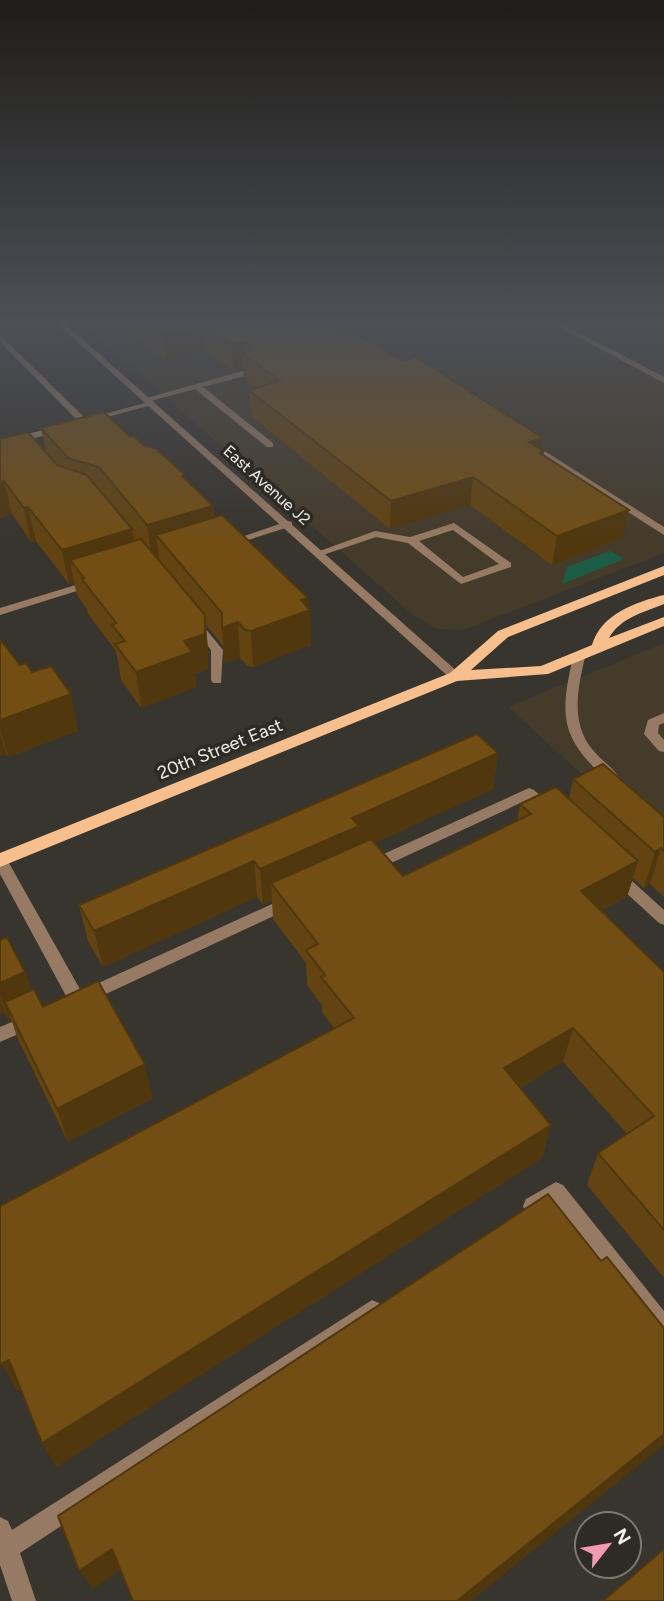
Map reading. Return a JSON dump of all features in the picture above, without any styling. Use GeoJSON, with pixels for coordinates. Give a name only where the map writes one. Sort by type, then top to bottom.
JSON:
{"type":"FeatureCollection","features":[{"type":"Feature","properties":{"kind":"main road","name":"20th Street East"},"geometry":{"type":"LineString","coordinates":[[455,676],[503,634],[664,570]]}},
{"type":"Feature","properties":{"kind":"main road"},"geometry":{"type":"LineString","coordinates":[[599,648],[601,634],[609,623],[664,599]]}},
{"type":"Feature","properties":{"kind":"main road","name":"20th Street East"},"geometry":{"type":"LineString","coordinates":[[0,860],[455,676],[543,671],[664,621]]}},
{"type":"Feature","properties":{"kind":"street"},"geometry":{"type":"LineString","coordinates":[[56,394],[84,422]]}},
{"type":"Feature","properties":{"kind":"street","name":"East Avenue J2"},"geometry":{"type":"LineString","coordinates":[[141,394],[455,676]]}},
{"type":"Feature","properties":{"kind":"street"},"geometry":{"type":"LineString","coordinates":[[0,444],[84,422],[172,394]]}},
{"type":"Feature","properties":{"kind":"street"},"geometry":{"type":"LineString","coordinates":[[207,394],[270,445]]}},
{"type":"Feature","properties":{"kind":"street"},"geometry":{"type":"LineString","coordinates":[[521,440],[664,532]]}},
{"type":"Feature","properties":{"kind":"street"},"geometry":{"type":"LineString","coordinates":[[210,549],[288,524]]}},
{"type":"Feature","properties":{"kind":"street"},"geometry":{"type":"LineString","coordinates":[[319,553],[375,534],[411,540],[454,526],[507,565],[461,581],[411,540]]}},
{"type":"Feature","properties":{"kind":"street"},"geometry":{"type":"LineString","coordinates":[[0,612],[99,581]]}},
{"type":"Feature","properties":{"kind":"street"},"geometry":{"type":"LineString","coordinates":[[192,619],[217,650],[217,680]]}},
{"type":"Feature","properties":{"kind":"street"},"geometry":{"type":"LineString","coordinates":[[579,657],[569,697],[572,727],[589,758],[625,789]]}},
{"type":"Feature","properties":{"kind":"street"},"geometry":{"type":"LineString","coordinates":[[664,717],[653,723],[651,734],[664,748]]}},
{"type":"Feature","properties":{"kind":"street"},"geometry":{"type":"LineString","coordinates":[[354,873],[529,793],[558,820]]}},
{"type":"Feature","properties":{"kind":"street"},"geometry":{"type":"LineString","coordinates":[[0,860],[72,1002],[303,896]]}},
{"type":"Feature","properties":{"kind":"street"},"geometry":{"type":"LineString","coordinates":[[606,865],[664,919]]}},
{"type":"Feature","properties":{"kind":"street"},"geometry":{"type":"LineString","coordinates":[[0,1035],[44,1015]]}},
{"type":"Feature","properties":{"kind":"street"},"geometry":{"type":"LineString","coordinates":[[521,1213],[556,1191],[664,1327]]}},
{"type":"Feature","properties":{"kind":"street"},"geometry":{"type":"LineString","coordinates":[[24,1601],[3,1539],[392,1297]]}},
{"type":"Feature","properties":{"kind":"shaded area"},"geometry":{"type":"Polygon","coordinates":[[[162,394],[664,394],[664,553],[463,630],[437,629],[413,615],[162,394]]]}},
{"type":"Feature","properties":{"kind":"shaded area"},"geometry":{"type":"Polygon","coordinates":[[[664,643],[664,849],[508,707],[664,643]]]}},
{"type":"Feature","properties":{"kind":"green space"},"geometry":{"type":"Polygon","coordinates":[[[610,551],[624,559],[562,584],[567,567],[610,551]]]}},
{"type":"Feature","properties":{"kind":"building"},"geometry":{"type":"Polygon","coordinates":[[[254,394],[474,394],[543,438],[529,442],[544,451],[540,453],[629,510],[557,536],[473,477],[391,501],[254,394]]]}},
{"type":"Feature","properties":{"kind":"building"},"geometry":{"type":"Polygon","coordinates":[[[104,412],[130,437],[134,436],[144,446],[155,448],[184,474],[182,476],[213,506],[147,525],[99,467],[68,458],[41,428],[104,412]]]}},
{"type":"Feature","properties":{"kind":"building"},"geometry":{"type":"Polygon","coordinates":[[[28,432],[57,465],[87,475],[132,529],[62,550],[28,507],[24,508],[4,481],[0,482],[0,439],[28,432]]]}},
{"type":"Feature","properties":{"kind":"building"},"geometry":{"type":"Polygon","coordinates":[[[222,515],[308,598],[301,600],[310,610],[251,631],[245,630],[238,622],[222,628],[222,613],[156,535],[222,515]]]}},
{"type":"Feature","properties":{"kind":"building"},"geometry":{"type":"Polygon","coordinates":[[[141,539],[205,615],[205,634],[184,641],[192,652],[136,672],[115,644],[125,641],[112,625],[116,623],[70,560],[141,539]]]}},
{"type":"Feature","properties":{"kind":"building"},"geometry":{"type":"Polygon","coordinates":[[[0,639],[20,665],[26,663],[32,672],[51,666],[71,694],[0,720],[0,639]]]}},
{"type":"Feature","properties":{"kind":"building"},"geometry":{"type":"Polygon","coordinates":[[[477,734],[498,753],[352,818],[359,826],[260,869],[254,861],[94,931],[79,905],[477,734]]]}},
{"type":"Feature","properties":{"kind":"building"},"geometry":{"type":"Polygon","coordinates":[[[603,764],[664,817],[664,851],[661,848],[655,852],[573,779],[603,764]]]}},
{"type":"Feature","properties":{"kind":"building"},"geometry":{"type":"Polygon","coordinates":[[[556,787],[638,861],[581,891],[664,972],[664,1230],[598,1153],[654,1116],[573,1028],[504,1068],[551,1125],[42,1443],[9,1360],[0,1363],[0,1206],[354,1018],[321,977],[325,975],[306,950],[318,944],[271,883],[371,839],[403,876],[531,814],[520,804],[556,787]]]}},
{"type":"Feature","properties":{"kind":"building"},"geometry":{"type":"Polygon","coordinates":[[[7,937],[25,972],[0,983],[0,940],[7,937]]]}},
{"type":"Feature","properties":{"kind":"building"},"geometry":{"type":"Polygon","coordinates":[[[98,981],[145,1064],[57,1109],[5,1002],[34,989],[43,1007],[98,981]]]}},
{"type":"Feature","properties":{"kind":"building"},"geometry":{"type":"Polygon","coordinates":[[[548,1194],[601,1261],[607,1257],[664,1328],[664,1434],[457,1601],[133,1601],[112,1549],[79,1571],[58,1516],[548,1194]]]}},
{"type":"Feature","properties":{"kind":"building"},"geometry":{"type":"Polygon","coordinates":[[[664,1549],[664,1601],[603,1601],[628,1580],[643,1580],[643,1567],[664,1549]]]}}]}
